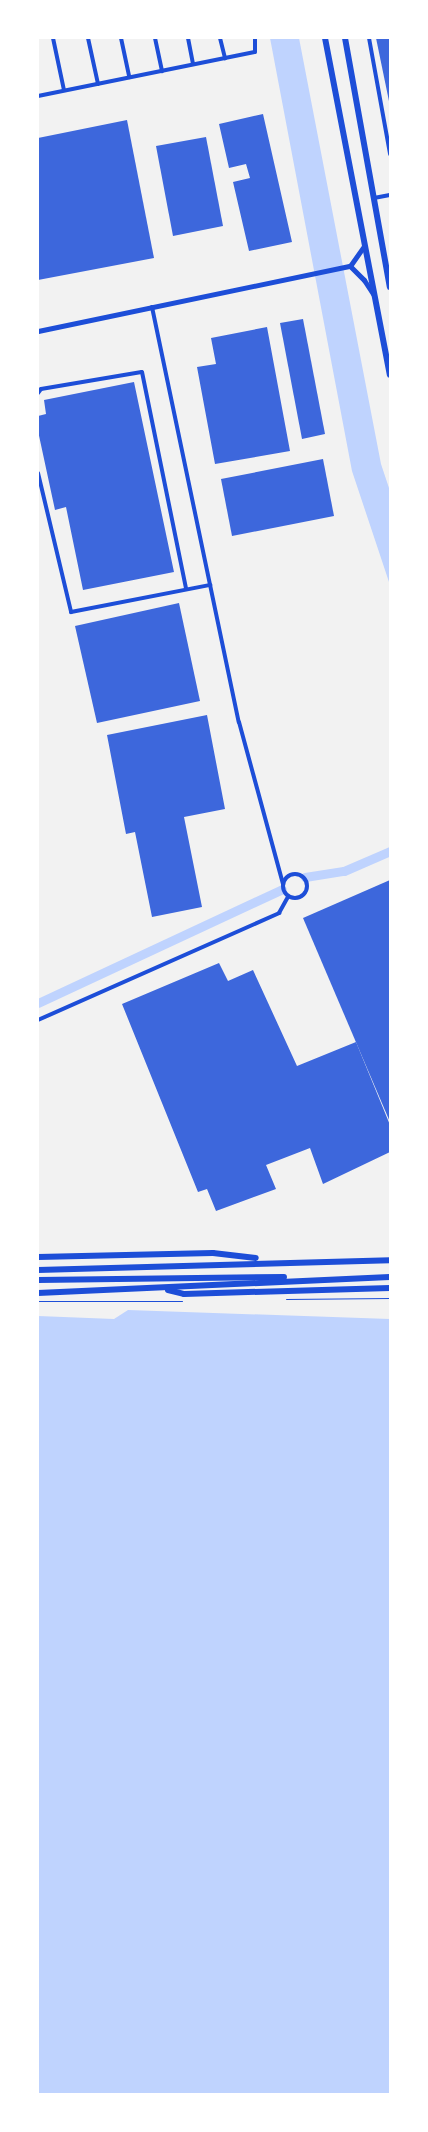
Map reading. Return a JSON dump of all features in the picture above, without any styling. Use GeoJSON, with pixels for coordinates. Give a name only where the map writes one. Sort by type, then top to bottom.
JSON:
{"type":"FeatureCollection","features":[{"type":"Feature","properties":{"kind":"main road"},"geometry":{"type":"LineString","coordinates":[[325,38],[372,294],[390,375]]}},
{"type":"Feature","properties":{"kind":"main road"},"geometry":{"type":"LineString","coordinates":[[345,38],[390,287]]}},
{"type":"Feature","properties":{"kind":"main road"},"geometry":{"type":"LineString","coordinates":[[38,1257],[214,1253],[277,1261]]}},
{"type":"Feature","properties":{"kind":"main road"},"geometry":{"type":"LineString","coordinates":[[38,1270],[277,1261],[390,1260]]}},
{"type":"Feature","properties":{"kind":"main road"},"geometry":{"type":"LineString","coordinates":[[38,1280],[120,1277],[390,1277]]}},
{"type":"Feature","properties":{"kind":"main road"},"geometry":{"type":"LineString","coordinates":[[38,1293],[162,1288],[323,1278]]}},
{"type":"Feature","properties":{"kind":"main road"},"geometry":{"type":"LineString","coordinates":[[162,1288],[184,1294],[390,1288]]}},
{"type":"Feature","properties":{"kind":"street"},"geometry":{"type":"LineString","coordinates":[[53,38],[64,90]]}},
{"type":"Feature","properties":{"kind":"street"},"geometry":{"type":"LineString","coordinates":[[88,38],[98,84]]}},
{"type":"Feature","properties":{"kind":"street"},"geometry":{"type":"LineString","coordinates":[[120,38],[129,77]]}},
{"type":"Feature","properties":{"kind":"street"},"geometry":{"type":"LineString","coordinates":[[155,38],[162,70]]}},
{"type":"Feature","properties":{"kind":"street"},"geometry":{"type":"LineString","coordinates":[[188,38],[193,64]]}},
{"type":"Feature","properties":{"kind":"street"},"geometry":{"type":"LineString","coordinates":[[220,38],[225,58]]}},
{"type":"Feature","properties":{"kind":"street"},"geometry":{"type":"LineString","coordinates":[[38,96],[225,58],[257,49],[255,38]]}},
{"type":"Feature","properties":{"kind":"street"},"geometry":{"type":"LineString","coordinates":[[369,38],[390,154]]}},
{"type":"Feature","properties":{"kind":"street"},"geometry":{"type":"LineString","coordinates":[[374,198],[390,195]]}},
{"type":"Feature","properties":{"kind":"street"},"geometry":{"type":"LineString","coordinates":[[38,332],[347,267],[364,246]]}},
{"type":"Feature","properties":{"kind":"street"},"geometry":{"type":"LineString","coordinates":[[347,267],[364,280],[372,294]]}},
{"type":"Feature","properties":{"kind":"street"},"geometry":{"type":"LineString","coordinates":[[152,307],[239,722],[288,897]]}},
{"type":"Feature","properties":{"kind":"street"},"geometry":{"type":"LineString","coordinates":[[38,393],[41,390],[142,372],[186,589]]}},
{"type":"Feature","properties":{"kind":"street"},"geometry":{"type":"LineString","coordinates":[[38,473],[71,612],[210,585]]}},
{"type":"Feature","properties":{"kind":"street"},"geometry":{"type":"LineString","coordinates":[[283,884],[292,874],[302,876],[306,882],[303,895],[296,898],[288,897]]}},
{"type":"Feature","properties":{"kind":"street"},"geometry":{"type":"LineString","coordinates":[[38,1020],[279,912],[288,897]]}},
{"type":"Feature","properties":{"kind":"water"},"geometry":{"type":"Polygon","coordinates":[[[270,38],[299,38],[381,464],[390,491],[390,585],[352,471],[270,38]]]}},
{"type":"Feature","properties":{"kind":"water"},"geometry":{"type":"Polygon","coordinates":[[[128,1310],[390,1319],[390,2094],[38,2094],[38,1316],[114,1319],[128,1310]]]}},
{"type":"Feature","properties":{"kind":"building"},"geometry":{"type":"Polygon","coordinates":[[[376,38],[390,38],[390,106],[376,38]]]}},
{"type":"Feature","properties":{"kind":"building"},"geometry":{"type":"Polygon","coordinates":[[[263,114],[292,242],[249,251],[233,182],[250,178],[246,164],[229,168],[219,124],[263,114]]]}},
{"type":"Feature","properties":{"kind":"building"},"geometry":{"type":"Polygon","coordinates":[[[127,120],[154,258],[38,280],[38,138],[127,120]]]}},
{"type":"Feature","properties":{"kind":"building"},"geometry":{"type":"Polygon","coordinates":[[[206,137],[223,226],[173,236],[156,146],[206,137]]]}},
{"type":"Feature","properties":{"kind":"building"},"geometry":{"type":"Polygon","coordinates":[[[303,319],[325,434],[302,439],[280,323],[303,319]]]}},
{"type":"Feature","properties":{"kind":"building"},"geometry":{"type":"Polygon","coordinates":[[[267,327],[290,451],[215,464],[197,367],[216,364],[211,338],[267,327]]]}},
{"type":"Feature","properties":{"kind":"building"},"geometry":{"type":"Polygon","coordinates":[[[134,382],[174,572],[83,590],[66,507],[55,510],[38,431],[38,416],[46,414],[44,400],[134,382]]]}},
{"type":"Feature","properties":{"kind":"building"},"geometry":{"type":"Polygon","coordinates":[[[323,459],[334,516],[232,536],[221,479],[323,459]]]}},
{"type":"Feature","properties":{"kind":"building"},"geometry":{"type":"Polygon","coordinates":[[[179,603],[200,701],[97,723],[75,626],[179,603]]]}},
{"type":"Feature","properties":{"kind":"building"},"geometry":{"type":"Polygon","coordinates":[[[207,715],[225,809],[184,817],[202,907],[152,917],[135,832],[126,834],[107,735],[207,715]]]}},
{"type":"Feature","properties":{"kind":"building"},"geometry":{"type":"Polygon","coordinates":[[[390,880],[390,1122],[303,918],[390,880]]]}},
{"type":"Feature","properties":{"kind":"building"},"geometry":{"type":"Polygon","coordinates":[[[219,963],[228,981],[253,970],[297,1066],[356,1042],[390,1125],[390,1152],[323,1184],[310,1148],[266,1165],[276,1189],[216,1211],[207,1189],[198,1192],[122,1004],[219,963]]]}},
{"type":"Feature","properties":{"kind":"waterway"},"geometry":{"type":"LineString","coordinates":[[305,877],[344,871],[390,851]]}},
{"type":"Feature","properties":{"kind":"waterway"},"geometry":{"type":"LineString","coordinates":[[38,1003],[282,889]]}}]}
